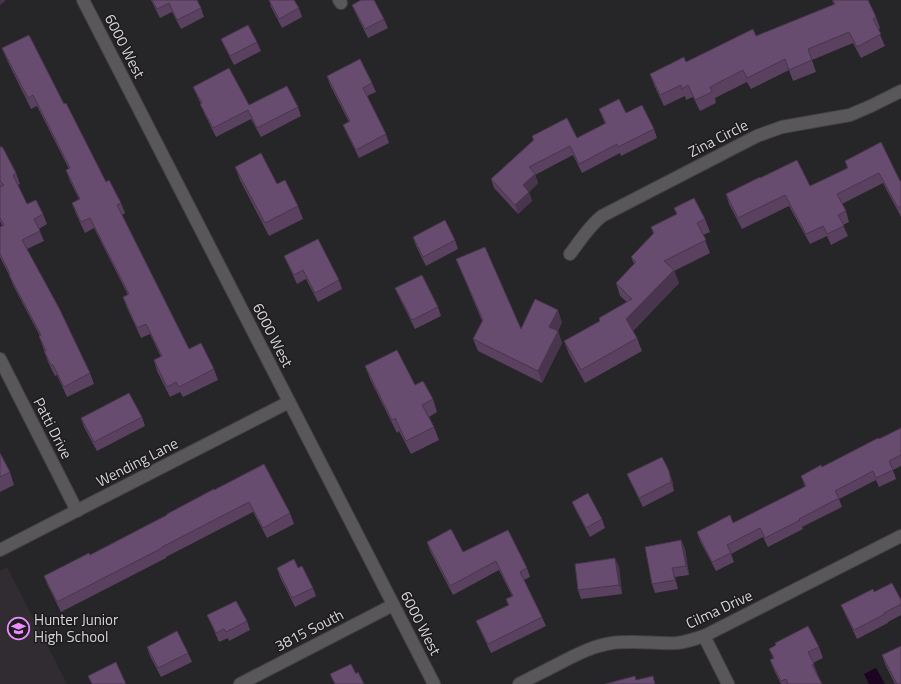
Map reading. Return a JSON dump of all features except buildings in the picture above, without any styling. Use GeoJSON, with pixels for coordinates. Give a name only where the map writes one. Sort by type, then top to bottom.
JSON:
{"type":"FeatureCollection","features":[{"type":"Feature","properties":{"kind":"street","name":"6000 West"},"geometry":{"type":"LineString","coordinates":[[83,0],[434,684]]}},
{"type":"Feature","properties":{"kind":"street","name":"Zina Circle"},"geometry":{"type":"LineString","coordinates":[[570,254],[595,222],[602,216],[757,136],[782,127],[850,114],[871,106],[901,91]]}},
{"type":"Feature","properties":{"kind":"street","name":"Patti Drive"},"geometry":{"type":"LineString","coordinates":[[0,359],[77,511]]}},
{"type":"Feature","properties":{"kind":"street","name":"Wending Lane"},"geometry":{"type":"LineString","coordinates":[[0,550],[289,402]]}},
{"type":"Feature","properties":{"kind":"street","name":"Cilma Drive"},"geometry":{"type":"LineString","coordinates":[[519,684],[598,646],[628,642],[666,643],[689,641],[704,636],[901,536]]}},
{"type":"Feature","properties":{"kind":"street","name":"3815 South"},"geometry":{"type":"LineString","coordinates":[[240,684],[393,605]]}},
{"type":"Feature","properties":{"kind":"street"},"geometry":{"type":"LineString","coordinates":[[704,636],[728,684]]}},
{"type":"Feature","properties":{"kind":"shaded area","name":"Hunter Junior High School"},"geometry":{"type":"Polygon","coordinates":[[[7,567],[67,684],[0,684],[0,571],[7,567]]]}},
{"type":"Feature","properties":{"kind":"shaded area"},"geometry":{"type":"Polygon","coordinates":[[[876,668],[885,684],[869,684],[864,674],[876,668]]]}},
{"type":"Feature","properties":{"kind":"place","name":"Hunter Junior High School"},"geometry":{"type":"Point","coordinates":[19,628]}}]}
